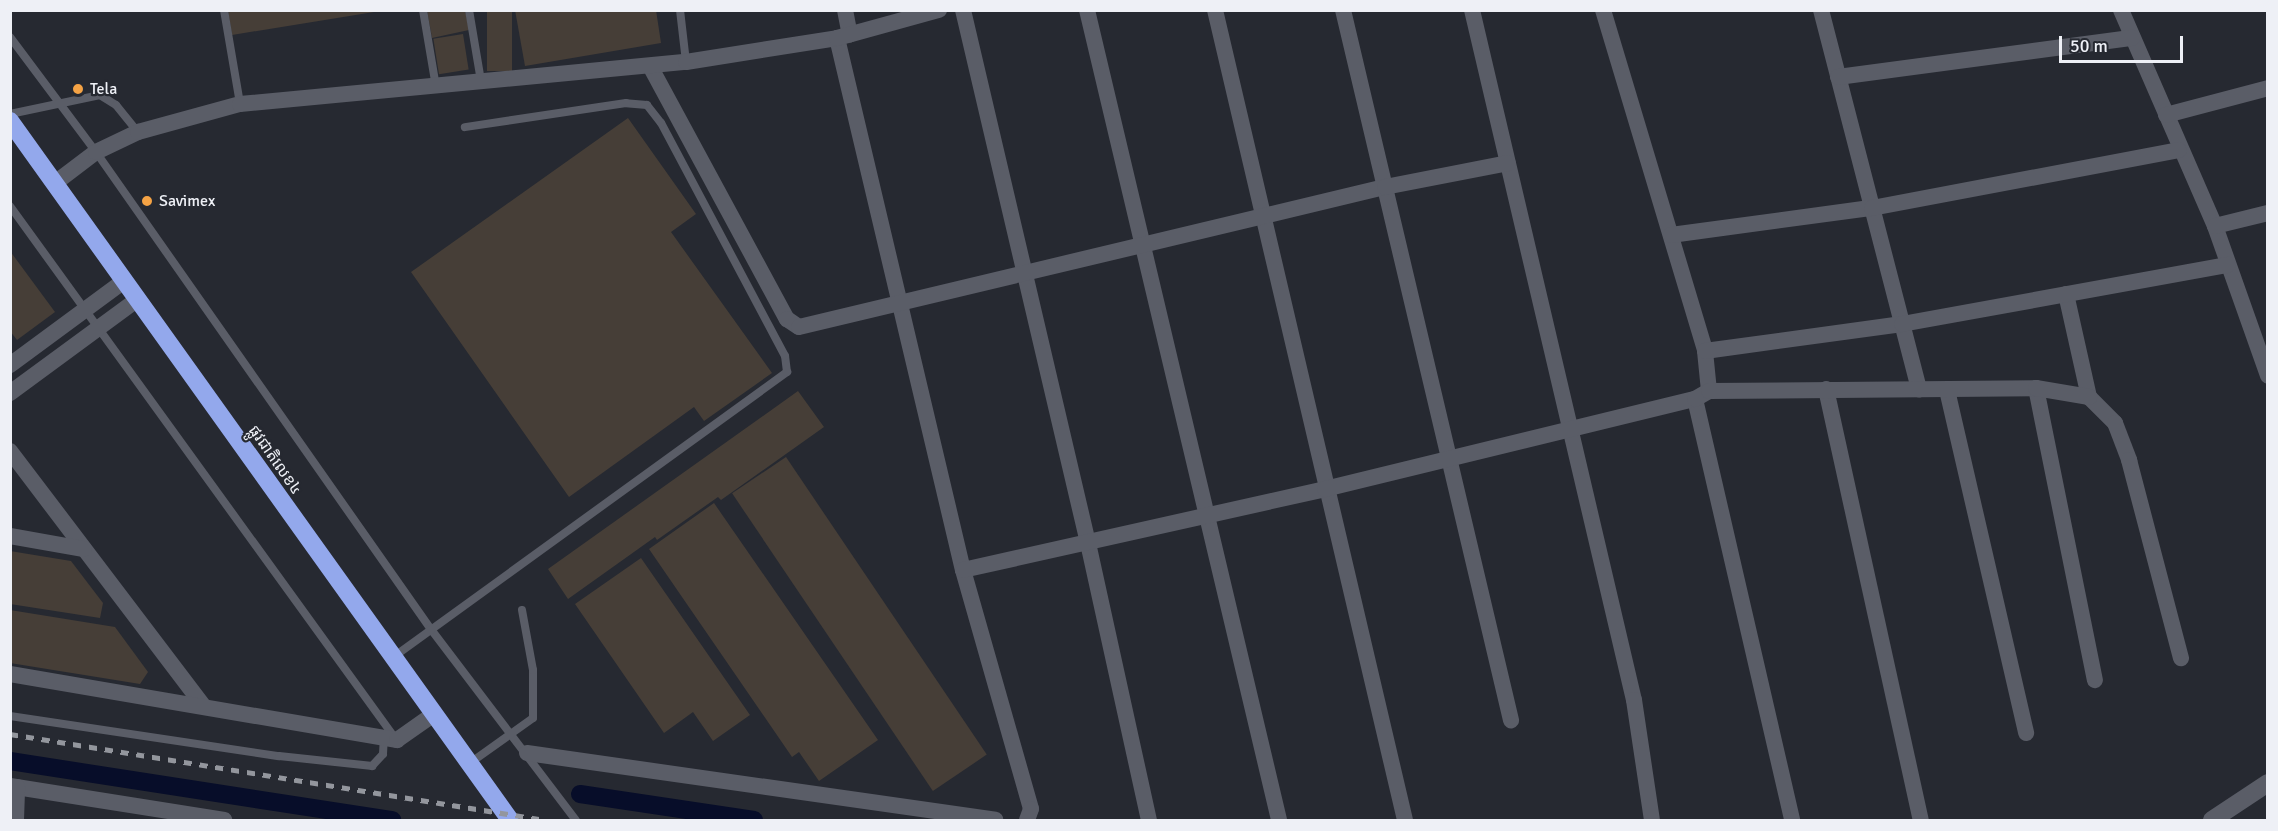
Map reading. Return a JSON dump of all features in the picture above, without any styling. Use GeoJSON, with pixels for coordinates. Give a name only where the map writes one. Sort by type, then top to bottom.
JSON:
{"type":"FeatureCollection","features":[{"type":"Feature","properties":{"kind":"highway","name":"ផ្លូវជាតិលេខ៤"},"geometry":{"type":"LineString","coordinates":[[10,121],[391,658],[510,820]]}},
{"type":"Feature","properties":{"kind":"street"},"geometry":{"type":"LineString","coordinates":[[845,10],[844,37],[899,306],[963,570],[1031,809],[1027,820]]}},
{"type":"Feature","properties":{"kind":"street"},"geometry":{"type":"LineString","coordinates":[[55,183],[96,152],[138,132],[240,104],[436,88],[481,81],[686,62],[844,37],[939,10]]}},
{"type":"Feature","properties":{"kind":"street"},"geometry":{"type":"LineString","coordinates":[[963,10],[1027,276],[1149,820]]}},
{"type":"Feature","properties":{"kind":"street"},"geometry":{"type":"LineString","coordinates":[[1087,10],[1279,820]]}},
{"type":"Feature","properties":{"kind":"street"},"geometry":{"type":"LineString","coordinates":[[1215,10],[1325,489],[1405,820]]}},
{"type":"Feature","properties":{"kind":"street"},"geometry":{"type":"LineString","coordinates":[[1343,10],[1511,720]]}},
{"type":"Feature","properties":{"kind":"street"},"geometry":{"type":"LineString","coordinates":[[1472,10],[1634,700],[1652,820]]}},
{"type":"Feature","properties":{"kind":"street"},"geometry":{"type":"LineString","coordinates":[[1603,10],[1705,351],[1702,395],[1792,820]]}},
{"type":"Feature","properties":{"kind":"street"},"geometry":{"type":"LineString","coordinates":[[1821,10],[1919,390]]}},
{"type":"Feature","properties":{"kind":"street"},"geometry":{"type":"LineString","coordinates":[[2121,10],[2215,226],[2228,265],[2261,333],[2268,375]]}},
{"type":"Feature","properties":{"kind":"street"},"geometry":{"type":"LineString","coordinates":[[1838,77],[2132,38]]}},
{"type":"Feature","properties":{"kind":"street"},"geometry":{"type":"LineString","coordinates":[[650,66],[792,324],[799,327],[1027,276],[1386,187],[1508,163]]}},
{"type":"Feature","properties":{"kind":"street"},"geometry":{"type":"LineString","coordinates":[[2166,114],[2268,88]]}},
{"type":"Feature","properties":{"kind":"street"},"geometry":{"type":"LineString","coordinates":[[1671,235],[1872,208],[2180,150]]}},
{"type":"Feature","properties":{"kind":"street"},"geometry":{"type":"LineString","coordinates":[[2215,226],[2268,213]]}},
{"type":"Feature","properties":{"kind":"street"},"geometry":{"type":"LineString","coordinates":[[1705,351],[1902,324],[2228,265]]}},
{"type":"Feature","properties":{"kind":"street"},"geometry":{"type":"LineString","coordinates":[[10,365],[124,281]]}},
{"type":"Feature","properties":{"kind":"street"},"geometry":{"type":"LineString","coordinates":[[2066,294],[2089,397],[2115,423],[2129,460],[2181,658]]}},
{"type":"Feature","properties":{"kind":"street"},"geometry":{"type":"LineString","coordinates":[[10,393],[138,299]]}},
{"type":"Feature","properties":{"kind":"street"},"geometry":{"type":"LineString","coordinates":[[963,570],[1325,489],[1702,395],[1826,389],[2036,388],[2089,397]]}},
{"type":"Feature","properties":{"kind":"street"},"geometry":{"type":"LineString","coordinates":[[2036,388],[2095,680]]}},
{"type":"Feature","properties":{"kind":"street"},"geometry":{"type":"LineString","coordinates":[[1826,389],[1920,820]]}},
{"type":"Feature","properties":{"kind":"street"},"geometry":{"type":"LineString","coordinates":[[1947,390],[2026,733]]}},
{"type":"Feature","properties":{"kind":"street"},"geometry":{"type":"LineString","coordinates":[[10,451],[201,704]]}},
{"type":"Feature","properties":{"kind":"street"},"geometry":{"type":"LineString","coordinates":[[10,536],[84,549]]}},
{"type":"Feature","properties":{"kind":"street"},"geometry":{"type":"LineString","coordinates":[[10,674],[201,704],[390,739],[434,714]]}},
{"type":"Feature","properties":{"kind":"street"},"geometry":{"type":"LineString","coordinates":[[527,753],[995,820]]}},
{"type":"Feature","properties":{"kind":"street"},"geometry":{"type":"LineString","coordinates":[[2212,820],[2268,783]]}},
{"type":"Feature","properties":{"kind":"street"},"geometry":{"type":"LineString","coordinates":[[16,820],[14,787],[143,814],[224,820]]}},
{"type":"Feature","properties":{"kind":"lane"},"geometry":{"type":"LineString","coordinates":[[224,10],[240,104]]}},
{"type":"Feature","properties":{"kind":"lane"},"geometry":{"type":"LineString","coordinates":[[423,10],[436,88]]}},
{"type":"Feature","properties":{"kind":"lane"},"geometry":{"type":"LineString","coordinates":[[469,10],[481,81]]}},
{"type":"Feature","properties":{"kind":"lane"},"geometry":{"type":"LineString","coordinates":[[680,10],[686,62]]}},
{"type":"Feature","properties":{"kind":"lane"},"geometry":{"type":"LineString","coordinates":[[10,37],[96,152],[430,628],[576,820]]}},
{"type":"Feature","properties":{"kind":"lane"},"geometry":{"type":"LineString","coordinates":[[10,114],[56,101],[104,96],[138,132]]}},
{"type":"Feature","properties":{"kind":"lane"},"geometry":{"type":"LineString","coordinates":[[391,658],[787,372],[779,345],[661,123],[647,105],[626,103],[465,127]]}},
{"type":"Feature","properties":{"kind":"lane"},"geometry":{"type":"LineString","coordinates":[[10,206],[390,739],[383,754],[372,766],[279,756],[10,716]]}},
{"type":"Feature","properties":{"kind":"lane"},"geometry":{"type":"LineString","coordinates":[[469,763],[533,718],[536,706],[522,610]]}},
{"type":"Feature","properties":{"kind":"building"},"geometry":{"type":"Polygon","coordinates":[[[228,10],[374,10],[374,12],[232,35],[228,10]]]}},
{"type":"Feature","properties":{"kind":"building"},"geometry":{"type":"Polygon","coordinates":[[[427,10],[465,10],[469,30],[432,38],[427,10]]]}},
{"type":"Feature","properties":{"kind":"building"},"geometry":{"type":"Polygon","coordinates":[[[487,10],[512,10],[512,71],[487,71],[487,10]]]}},
{"type":"Feature","properties":{"kind":"building"},"geometry":{"type":"Polygon","coordinates":[[[515,10],[656,10],[661,43],[525,66],[515,10]]]}},
{"type":"Feature","properties":{"kind":"building"},"geometry":{"type":"Polygon","coordinates":[[[463,34],[469,70],[439,74],[433,39],[463,34]]]}},
{"type":"Feature","properties":{"kind":"building"},"geometry":{"type":"Polygon","coordinates":[[[628,118],[696,214],[671,232],[772,373],[704,421],[694,407],[569,497],[411,272],[628,118]]]}},
{"type":"Feature","properties":{"kind":"building"},"geometry":{"type":"Polygon","coordinates":[[[10,251],[55,312],[17,340],[10,331],[10,251]]]}},
{"type":"Feature","properties":{"kind":"building"},"geometry":{"type":"Polygon","coordinates":[[[798,391],[824,427],[721,500],[718,497],[657,540],[655,537],[568,599],[548,569],[798,391]]]}},
{"type":"Feature","properties":{"kind":"building"},"geometry":{"type":"Polygon","coordinates":[[[786,457],[987,755],[933,791],[732,493],[786,457]]]}},
{"type":"Feature","properties":{"kind":"building"},"geometry":{"type":"Polygon","coordinates":[[[714,503],[878,740],[819,781],[799,752],[792,757],[649,549],[714,503]]]}},
{"type":"Feature","properties":{"kind":"building"},"geometry":{"type":"Polygon","coordinates":[[[10,551],[71,561],[103,603],[100,618],[10,604],[10,551]]]}},
{"type":"Feature","properties":{"kind":"building"},"geometry":{"type":"Polygon","coordinates":[[[641,558],[750,715],[713,741],[693,712],[664,733],[575,604],[641,558]]]}},
{"type":"Feature","properties":{"kind":"building"},"geometry":{"type":"Polygon","coordinates":[[[10,610],[115,627],[148,672],[140,684],[10,663],[10,610]]]}},
{"type":"Feature","properties":{"kind":"waterway"},"geometry":{"type":"LineString","coordinates":[[10,761],[392,820]]}},
{"type":"Feature","properties":{"kind":"waterway"},"geometry":{"type":"LineString","coordinates":[[580,794],[754,820]]}},
{"type":"Feature","properties":{"kind":"railway"},"geometry":{"type":"LineString","coordinates":[[10,734],[545,820]]}},
{"type":"Feature","properties":{"kind":"place","name":"Tela"},"geometry":{"type":"Point","coordinates":[78,89]}},
{"type":"Feature","properties":{"kind":"place","name":"Savimex"},"geometry":{"type":"Point","coordinates":[147,201]}}]}
